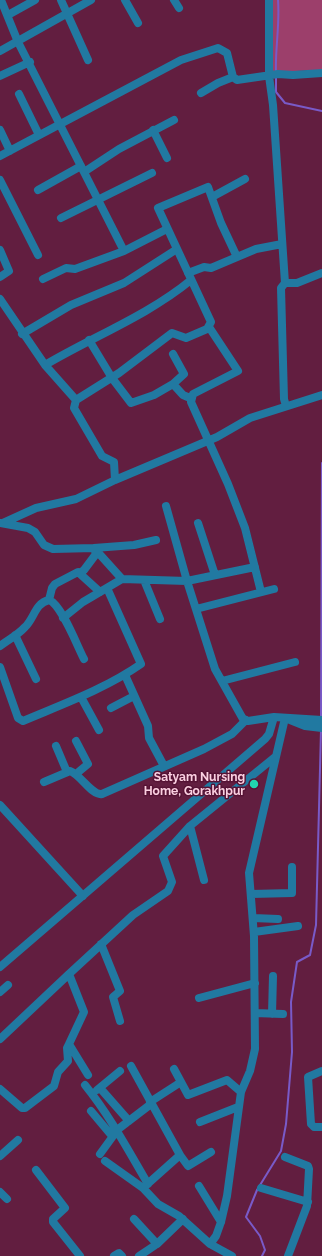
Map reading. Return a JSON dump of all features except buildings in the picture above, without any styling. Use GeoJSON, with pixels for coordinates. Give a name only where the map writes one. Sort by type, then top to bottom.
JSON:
{"type":"FeatureCollection","features":[{"type":"Feature","properties":{"kind":"street"},"geometry":{"type":"LineString","coordinates":[[1,0],[4,12],[18,42],[30,62],[124,251]]}},
{"type":"Feature","properties":{"kind":"street"},"geometry":{"type":"LineString","coordinates":[[4,12],[35,0]]}},
{"type":"Feature","properties":{"kind":"street"},"geometry":{"type":"LineString","coordinates":[[61,0],[88,60]]}},
{"type":"Feature","properties":{"kind":"street"},"geometry":{"type":"LineString","coordinates":[[0,52],[91,0]]}},
{"type":"Feature","properties":{"kind":"street"},"geometry":{"type":"LineString","coordinates":[[125,0],[138,22]]}},
{"type":"Feature","properties":{"kind":"street"},"geometry":{"type":"LineString","coordinates":[[174,0],[179,8]]}},
{"type":"Feature","properties":{"kind":"street"},"geometry":{"type":"LineString","coordinates":[[269,0],[273,105],[285,283],[281,288],[284,399],[286,406]]}},
{"type":"Feature","properties":{"kind":"street"},"geometry":{"type":"LineString","coordinates":[[0,156],[181,60],[218,48],[227,53],[233,77],[237,80],[272,75],[322,73]]}},
{"type":"Feature","properties":{"kind":"street"},"geometry":{"type":"LineString","coordinates":[[0,76],[30,62]]}},
{"type":"Feature","properties":{"kind":"street"},"geometry":{"type":"LineString","coordinates":[[201,93],[218,83],[233,77]]}},
{"type":"Feature","properties":{"kind":"street"},"geometry":{"type":"LineString","coordinates":[[19,94],[39,135]]}},
{"type":"Feature","properties":{"kind":"street"},"geometry":{"type":"LineString","coordinates":[[38,190],[83,169],[174,120]]}},
{"type":"Feature","properties":{"kind":"street"},"geometry":{"type":"LineString","coordinates":[[0,130],[10,151]]}},
{"type":"Feature","properties":{"kind":"street"},"geometry":{"type":"LineString","coordinates":[[153,130],[167,158]]}},
{"type":"Feature","properties":{"kind":"street"},"geometry":{"type":"LineString","coordinates":[[61,218],[152,173]]}},
{"type":"Feature","properties":{"kind":"street"},"geometry":{"type":"LineString","coordinates":[[212,197],[245,179]]}},
{"type":"Feature","properties":{"kind":"street"},"geometry":{"type":"LineString","coordinates":[[0,180],[38,255]]}},
{"type":"Feature","properties":{"kind":"street"},"geometry":{"type":"LineString","coordinates":[[115,480],[114,462],[102,456],[74,408],[76,400],[112,378],[172,333],[186,338],[209,327],[211,322],[167,229],[159,208],[206,186],[209,187],[221,223],[237,257]]}},
{"type":"Feature","properties":{"kind":"street"},"geometry":{"type":"LineString","coordinates":[[43,279],[66,268],[75,269],[124,251],[167,229]]}},
{"type":"Feature","properties":{"kind":"street"},"geometry":{"type":"LineString","coordinates":[[45,365],[89,340],[153,308],[204,267],[211,268],[256,249],[282,244]]}},
{"type":"Feature","properties":{"kind":"street"},"geometry":{"type":"LineString","coordinates":[[22,334],[71,305],[124,283],[177,249]]}},
{"type":"Feature","properties":{"kind":"street"},"geometry":{"type":"LineString","coordinates":[[0,250],[9,270],[0,277]]}},
{"type":"Feature","properties":{"kind":"street"},"geometry":{"type":"LineString","coordinates":[[285,283],[296,283],[322,273]]}},
{"type":"Feature","properties":{"kind":"street"},"geometry":{"type":"LineString","coordinates":[[0,299],[22,334],[45,365],[76,400]]}},
{"type":"Feature","properties":{"kind":"street"},"geometry":{"type":"LineString","coordinates":[[190,398],[193,394],[238,371],[209,327]]}},
{"type":"Feature","properties":{"kind":"street"},"geometry":{"type":"LineString","coordinates":[[89,340],[112,378],[131,403],[154,395],[172,384],[184,374],[173,354]]}},
{"type":"Feature","properties":{"kind":"street"},"geometry":{"type":"LineString","coordinates":[[172,384],[183,395],[190,398],[207,441],[239,511],[245,528],[261,592]]}},
{"type":"Feature","properties":{"kind":"street"},"geometry":{"type":"LineString","coordinates":[[1,523],[36,508],[76,499],[115,480],[207,441],[250,418],[322,395]]}},
{"type":"Feature","properties":{"kind":"street"},"geometry":{"type":"LineString","coordinates":[[166,506],[215,669],[243,719],[246,720]]}},
{"type":"Feature","properties":{"kind":"street"},"geometry":{"type":"LineString","coordinates":[[198,522],[215,576]]}},
{"type":"Feature","properties":{"kind":"street"},"geometry":{"type":"LineString","coordinates":[[1,523],[15,527],[28,528],[35,532],[44,545],[49,548],[94,548],[134,545],[156,540]]}},
{"type":"Feature","properties":{"kind":"street"},"geometry":{"type":"LineString","coordinates":[[0,646],[27,626],[36,610],[45,601],[49,600],[55,584],[84,570],[96,554],[94,548]]}},
{"type":"Feature","properties":{"kind":"street"},"geometry":{"type":"LineString","coordinates":[[94,548],[122,579]]}},
{"type":"Feature","properties":{"kind":"street"},"geometry":{"type":"LineString","coordinates":[[64,618],[83,602],[122,579],[188,581],[255,567]]}},
{"type":"Feature","properties":{"kind":"street"},"geometry":{"type":"LineString","coordinates":[[0,667],[20,720],[81,697],[125,675],[141,664],[104,590],[80,573]]}},
{"type":"Feature","properties":{"kind":"street"},"geometry":{"type":"LineString","coordinates":[[144,580],[160,619]]}},
{"type":"Feature","properties":{"kind":"street"},"geometry":{"type":"LineString","coordinates":[[196,609],[274,588]]}},
{"type":"Feature","properties":{"kind":"street"},"geometry":{"type":"LineString","coordinates":[[49,600],[54,603],[64,618],[84,659]]}},
{"type":"Feature","properties":{"kind":"street"},"geometry":{"type":"LineString","coordinates":[[15,635],[36,679]]}},
{"type":"Feature","properties":{"kind":"street"},"geometry":{"type":"LineString","coordinates":[[222,682],[295,662]]}},
{"type":"Feature","properties":{"kind":"street"},"geometry":{"type":"LineString","coordinates":[[125,675],[148,726],[149,738],[164,766]]}},
{"type":"Feature","properties":{"kind":"street"},"geometry":{"type":"LineString","coordinates":[[110,708],[134,696]]}},
{"type":"Feature","properties":{"kind":"street"},"geometry":{"type":"LineString","coordinates":[[81,697],[99,730]]}},
{"type":"Feature","properties":{"kind":"street"},"geometry":{"type":"LineString","coordinates":[[0,967],[265,739],[269,734],[274,718]]}},
{"type":"Feature","properties":{"kind":"street"},"geometry":{"type":"LineString","coordinates":[[290,718],[293,722],[305,726],[322,728]]}},
{"type":"Feature","properties":{"kind":"street"},"geometry":{"type":"LineString","coordinates":[[210,1244],[216,1236],[221,1222],[227,1196],[238,1107],[241,1092],[250,1071],[255,1049],[254,932],[249,869],[262,820],[275,758],[290,718]]}},
{"type":"Feature","properties":{"kind":"street"},"geometry":{"type":"LineString","coordinates":[[56,746],[72,773],[99,795],[204,750],[232,734],[246,720],[290,718],[322,720]]}},
{"type":"Feature","properties":{"kind":"street"},"geometry":{"type":"LineString","coordinates":[[44,782],[72,773],[88,764],[76,741]]}},
{"type":"Feature","properties":{"kind":"street"},"geometry":{"type":"LineString","coordinates":[[0,1039],[133,915],[168,891],[172,882],[163,856],[190,826],[275,758]]}},
{"type":"Feature","properties":{"kind":"street"},"geometry":{"type":"LineString","coordinates":[[0,805],[83,896]]}},
{"type":"Feature","properties":{"kind":"street"},"geometry":{"type":"LineString","coordinates":[[190,826],[204,880]]}},
{"type":"Feature","properties":{"kind":"street"},"geometry":{"type":"LineString","coordinates":[[251,894],[292,893],[292,867]]}},
{"type":"Feature","properties":{"kind":"street"},"geometry":{"type":"LineString","coordinates":[[253,918],[278,919]]}},
{"type":"Feature","properties":{"kind":"street"},"geometry":{"type":"LineString","coordinates":[[254,932],[298,926]]}},
{"type":"Feature","properties":{"kind":"street"},"geometry":{"type":"LineString","coordinates":[[101,944],[120,991],[113,997],[120,1021]]}},
{"type":"Feature","properties":{"kind":"street"},"geometry":{"type":"LineString","coordinates":[[0,1089],[22,1108],[25,1108],[54,1086],[58,1072],[68,1061],[67,1048],[82,1020],[84,1012],[69,974]]}},
{"type":"Feature","properties":{"kind":"street"},"geometry":{"type":"LineString","coordinates":[[272,1014],[273,976]]}},
{"type":"Feature","properties":{"kind":"street"},"geometry":{"type":"LineString","coordinates":[[199,998],[255,983]]}},
{"type":"Feature","properties":{"kind":"street"},"geometry":{"type":"LineString","coordinates":[[0,992],[8,985]]}},
{"type":"Feature","properties":{"kind":"street"},"geometry":{"type":"LineString","coordinates":[[255,1013],[283,1014]]}},
{"type":"Feature","properties":{"kind":"street"},"geometry":{"type":"LineString","coordinates":[[69,1044],[88,1075]]}},
{"type":"Feature","properties":{"kind":"street"},"geometry":{"type":"LineString","coordinates":[[131,1066],[150,1103],[188,1166],[211,1152]]}},
{"type":"Feature","properties":{"kind":"street"},"geometry":{"type":"LineString","coordinates":[[174,1069],[188,1095],[226,1080],[241,1092]]}},
{"type":"Feature","properties":{"kind":"street"},"geometry":{"type":"LineString","coordinates":[[92,1095],[120,1071]]}},
{"type":"Feature","properties":{"kind":"street"},"geometry":{"type":"LineString","coordinates":[[322,1071],[308,1077],[308,1086],[311,1124],[314,1127],[322,1127]]}},
{"type":"Feature","properties":{"kind":"street"},"geometry":{"type":"LineString","coordinates":[[100,1154],[116,1132],[150,1103],[181,1082]]}},
{"type":"Feature","properties":{"kind":"street"},"geometry":{"type":"LineString","coordinates":[[85,1085],[116,1132],[146,1186],[158,1204],[183,1220],[210,1244],[232,1256]]}},
{"type":"Feature","properties":{"kind":"street"},"geometry":{"type":"LineString","coordinates":[[100,1088],[129,1121]]}},
{"type":"Feature","properties":{"kind":"street"},"geometry":{"type":"LineString","coordinates":[[200,1122],[238,1107]]}},
{"type":"Feature","properties":{"kind":"street"},"geometry":{"type":"LineString","coordinates":[[91,1111],[116,1132]]}},
{"type":"Feature","properties":{"kind":"street"},"geometry":{"type":"LineString","coordinates":[[0,1156],[18,1140]]}},
{"type":"Feature","properties":{"kind":"street"},"geometry":{"type":"LineString","coordinates":[[146,1186],[180,1155]]}},
{"type":"Feature","properties":{"kind":"street"},"geometry":{"type":"LineString","coordinates":[[285,1157],[308,1166],[309,1169],[308,1202],[288,1256]]}},
{"type":"Feature","properties":{"kind":"street"},"geometry":{"type":"LineString","coordinates":[[104,1161],[146,1186]]}},
{"type":"Feature","properties":{"kind":"street"},"geometry":{"type":"LineString","coordinates":[[36,1170],[65,1208],[53,1219],[53,1222],[80,1256]]}},
{"type":"Feature","properties":{"kind":"street"},"geometry":{"type":"LineString","coordinates":[[199,1186],[221,1222]]}},
{"type":"Feature","properties":{"kind":"street"},"geometry":{"type":"LineString","coordinates":[[261,1188],[308,1202]]}},
{"type":"Feature","properties":{"kind":"street"},"geometry":{"type":"LineString","coordinates":[[0,1192],[7,1199]]}},
{"type":"Feature","properties":{"kind":"street"},"geometry":{"type":"LineString","coordinates":[[134,1219],[157,1244]]}},
{"type":"Feature","properties":{"kind":"street"},"geometry":{"type":"LineString","coordinates":[[139,1256],[157,1244],[183,1220]]}},
{"type":"Feature","properties":{"kind":"street"},"geometry":{"type":"LineString","coordinates":[[114,1256],[119,1253],[122,1256]]}},
{"type":"Feature","properties":{"kind":"shaded area"},"geometry":{"type":"Polygon","coordinates":[[[272,0],[322,0],[322,70],[272,72],[272,0]]]}},
{"type":"Feature","properties":{"kind":"waterway"},"geometry":{"type":"LineString","coordinates":[[276,73],[278,0]]}},
{"type":"Feature","properties":{"kind":"waterway"},"geometry":{"type":"LineString","coordinates":[[276,77],[276,92],[285,103],[322,111]]}},
{"type":"Feature","properties":{"kind":"waterway"},"geometry":{"type":"LineString","coordinates":[[321,717],[322,463]]}},
{"type":"Feature","properties":{"kind":"waterway"},"geometry":{"type":"LineString","coordinates":[[262,1256],[265,1250],[260,1236],[246,1217],[257,1190],[281,1151],[286,1124],[292,1052],[291,1002],[297,962],[310,955],[316,925],[321,730]]}},
{"type":"Feature","properties":{"kind":"place","name":"Satyam Nursing Home, Gorakhpur"},"geometry":{"type":"Point","coordinates":[254,784]}}]}
